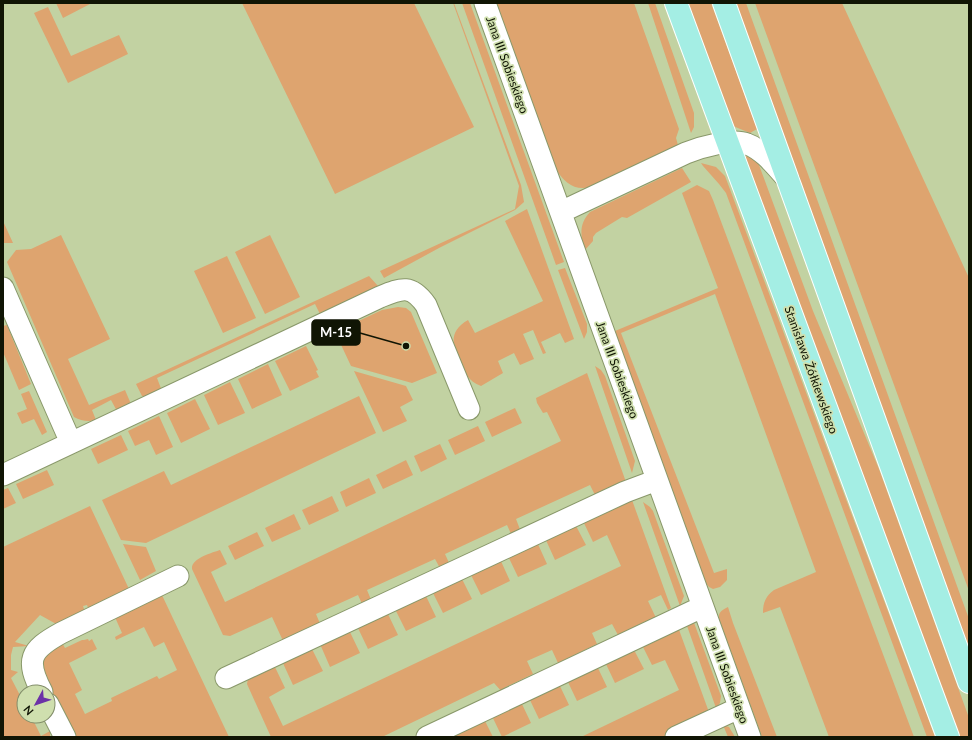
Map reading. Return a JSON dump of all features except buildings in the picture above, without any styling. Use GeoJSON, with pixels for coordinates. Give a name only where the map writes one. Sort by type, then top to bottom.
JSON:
{"type":"FeatureCollection","features":[{"type":"Feature","properties":{"kind":"main road","name":"Stanisława Żółkiewskiego"},"geometry":{"type":"LineString","coordinates":[[676,3],[948,737]]}},
{"type":"Feature","properties":{"kind":"main road"},"geometry":{"type":"LineString","coordinates":[[724,3],[969,682]]}},
{"type":"Feature","properties":{"kind":"street","name":"Jana III Sobieskiego"},"geometry":{"type":"LineString","coordinates":[[485,3],[750,737]]}},
{"type":"Feature","properties":{"kind":"street"},"geometry":{"type":"LineString","coordinates":[[561,212],[686,153],[728,142],[747,144],[757,149],[770,160],[789,182]]}},
{"type":"Feature","properties":{"kind":"street"},"geometry":{"type":"LineString","coordinates":[[3,288],[71,443]]}},
{"type":"Feature","properties":{"kind":"street"},"geometry":{"type":"LineString","coordinates":[[3,475],[380,297],[402,290],[416,292],[426,305],[469,409]]}},
{"type":"Feature","properties":{"kind":"street"},"geometry":{"type":"LineString","coordinates":[[226,678],[625,492],[657,480]]}},
{"type":"Feature","properties":{"kind":"street"},"geometry":{"type":"LineString","coordinates":[[38,684],[32,670],[35,655],[44,643],[61,633],[178,576]]}},
{"type":"Feature","properties":{"kind":"street"},"geometry":{"type":"LineString","coordinates":[[427,737],[702,607]]}},
{"type":"Feature","properties":{"kind":"street"},"geometry":{"type":"LineString","coordinates":[[676,737],[739,708]]}},
{"type":"Feature","properties":{"kind":"street"},"geometry":{"type":"LineString","coordinates":[[56,720],[65,737]]}},
{"type":"Feature","properties":{"kind":"shaded area"},"geometry":{"type":"Polygon","coordinates":[[[56,3],[92,3],[63,18],[56,3]]]}},
{"type":"Feature","properties":{"kind":"shaded area"},"geometry":{"type":"Polygon","coordinates":[[[242,3],[414,3],[474,127],[335,194],[242,3]]]}},
{"type":"Feature","properties":{"kind":"shaded area"},"geometry":{"type":"Polygon","coordinates":[[[453,3],[521,185],[524,202],[515,210],[439,248],[384,278],[380,271],[515,209],[519,186],[453,3]]]}},
{"type":"Feature","properties":{"kind":"shaded area"},"geometry":{"type":"Polygon","coordinates":[[[462,3],[470,3],[564,262],[556,265],[462,3]]]}},
{"type":"Feature","properties":{"kind":"shaded area"},"geometry":{"type":"Polygon","coordinates":[[[496,3],[634,3],[679,129],[676,138],[678,145],[590,187],[579,188],[566,182],[556,169],[496,3]]]}},
{"type":"Feature","properties":{"kind":"shaded area"},"geometry":{"type":"Polygon","coordinates":[[[648,3],[655,3],[694,113],[694,127],[691,133],[648,3]]]}},
{"type":"Feature","properties":{"kind":"shaded area"},"geometry":{"type":"Polygon","coordinates":[[[688,3],[711,3],[757,129],[750,133],[733,126],[688,3]]]}},
{"type":"Feature","properties":{"kind":"shaded area"},"geometry":{"type":"Polygon","coordinates":[[[735,3],[746,3],[969,619],[969,649],[735,3]]]}},
{"type":"Feature","properties":{"kind":"shaded area"},"geometry":{"type":"Polygon","coordinates":[[[755,3],[842,3],[969,278],[969,591],[755,3]]]}},
{"type":"Feature","properties":{"kind":"shaded area"},"geometry":{"type":"Polygon","coordinates":[[[48,7],[71,56],[119,35],[128,54],[68,83],[34,13],[48,7]]]}},
{"type":"Feature","properties":{"kind":"shaded area"},"geometry":{"type":"Polygon","coordinates":[[[752,155],[759,165],[813,311],[879,469],[969,718],[969,737],[958,737],[744,157],[752,155]]]}},
{"type":"Feature","properties":{"kind":"shaded area"},"geometry":{"type":"Polygon","coordinates":[[[701,163],[716,167],[725,176],[935,737],[927,737],[726,193],[701,163]]]}},
{"type":"Feature","properties":{"kind":"shaded area"},"geometry":{"type":"Polygon","coordinates":[[[682,168],[691,182],[627,218],[622,217],[596,233],[593,237],[593,241],[585,250],[581,235],[582,225],[586,216],[590,212],[682,168]]]}},
{"type":"Feature","properties":{"kind":"shaded area"},"geometry":{"type":"Polygon","coordinates":[[[697,185],[709,191],[713,200],[914,737],[829,737],[780,607],[763,613],[766,600],[774,590],[816,572],[715,294],[621,333],[714,573],[727,569],[727,580],[720,587],[713,589],[704,581],[615,331],[718,288],[682,193],[697,185]]]}},
{"type":"Feature","properties":{"kind":"shaded area"},"geometry":{"type":"Polygon","coordinates":[[[527,209],[574,339],[565,343],[560,333],[541,342],[546,353],[543,354],[533,330],[523,334],[534,359],[520,365],[514,353],[498,361],[503,373],[481,386],[470,379],[459,361],[454,343],[455,333],[462,324],[468,320],[475,333],[543,301],[505,221],[527,209]]]}},
{"type":"Feature","properties":{"kind":"shaded area"},"geometry":{"type":"Polygon","coordinates":[[[3,221],[13,243],[3,243],[3,221]]]}},
{"type":"Feature","properties":{"kind":"shaded area"},"geometry":{"type":"Polygon","coordinates":[[[61,235],[110,339],[68,359],[89,405],[125,390],[131,404],[118,413],[111,400],[92,410],[96,420],[93,421],[82,420],[74,417],[7,262],[16,250],[31,249],[61,235]]]}},
{"type":"Feature","properties":{"kind":"shaded area"},"geometry":{"type":"Polygon","coordinates":[[[270,235],[300,297],[265,314],[235,252],[270,235]]]}},
{"type":"Feature","properties":{"kind":"shaded area"},"geometry":{"type":"Polygon","coordinates":[[[227,256],[256,318],[223,333],[194,271],[227,256]]]}},
{"type":"Feature","properties":{"kind":"shaded area"},"geometry":{"type":"Polygon","coordinates":[[[565,268],[587,324],[587,332],[584,339],[558,270],[565,268]]]}},
{"type":"Feature","properties":{"kind":"shaded area"},"geometry":{"type":"Polygon","coordinates":[[[369,276],[378,286],[375,290],[321,316],[315,304],[157,378],[162,391],[148,397],[142,396],[136,384],[369,276]]]}},
{"type":"Feature","properties":{"kind":"shaded area"},"geometry":{"type":"Polygon","coordinates":[[[398,307],[406,308],[411,312],[437,373],[412,383],[351,366],[335,332],[382,310],[398,307]]]}},
{"type":"Feature","properties":{"kind":"shaded area"},"geometry":{"type":"Polygon","coordinates":[[[7,325],[31,384],[19,390],[3,352],[3,326],[7,325]]]}},
{"type":"Feature","properties":{"kind":"shaded area"},"geometry":{"type":"Polygon","coordinates":[[[306,346],[318,370],[316,371],[319,377],[290,391],[275,361],[306,346]]]}},
{"type":"Feature","properties":{"kind":"shaded area"},"geometry":{"type":"Polygon","coordinates":[[[268,364],[282,395],[252,409],[238,379],[268,364]]]}},
{"type":"Feature","properties":{"kind":"shaded area"},"geometry":{"type":"Polygon","coordinates":[[[595,366],[601,370],[605,376],[635,461],[632,473],[595,366]]]}},
{"type":"Feature","properties":{"kind":"shaded area"},"geometry":{"type":"Polygon","coordinates":[[[354,371],[406,386],[413,400],[400,407],[407,421],[383,432],[354,371]]]}},
{"type":"Feature","properties":{"kind":"shaded area"},"geometry":{"type":"Polygon","coordinates":[[[587,373],[626,482],[596,497],[590,485],[516,519],[521,532],[512,536],[507,525],[445,554],[450,565],[441,570],[435,559],[367,590],[372,602],[363,606],[358,595],[316,614],[321,626],[284,643],[272,617],[230,636],[223,635],[192,569],[193,565],[198,559],[207,554],[220,550],[227,564],[211,572],[225,602],[561,441],[547,412],[543,413],[537,403],[536,398],[587,373]]]}},
{"type":"Feature","properties":{"kind":"shaded area"},"geometry":{"type":"Polygon","coordinates":[[[230,382],[245,413],[218,425],[204,395],[230,382]]]}},
{"type":"Feature","properties":{"kind":"shaded area"},"geometry":{"type":"Polygon","coordinates":[[[29,391],[47,432],[42,435],[34,419],[22,424],[17,413],[27,409],[21,394],[29,391]]]}},
{"type":"Feature","properties":{"kind":"shaded area"},"geometry":{"type":"Polygon","coordinates":[[[359,396],[376,433],[146,543],[121,540],[102,500],[164,471],[171,485],[359,396]]]}},
{"type":"Feature","properties":{"kind":"shaded area"},"geometry":{"type":"Polygon","coordinates":[[[195,399],[210,429],[181,443],[167,413],[195,399]]]}},
{"type":"Feature","properties":{"kind":"shaded area"},"geometry":{"type":"Polygon","coordinates":[[[515,408],[522,423],[492,437],[485,422],[515,408]]]}},
{"type":"Feature","properties":{"kind":"shaded area"},"geometry":{"type":"Polygon","coordinates":[[[159,416],[173,447],[156,455],[149,440],[135,446],[128,431],[159,416]]]}},
{"type":"Feature","properties":{"kind":"shaded area"},"geometry":{"type":"Polygon","coordinates":[[[478,426],[485,441],[455,455],[448,440],[478,426]]]}},
{"type":"Feature","properties":{"kind":"shaded area"},"geometry":{"type":"Polygon","coordinates":[[[121,435],[128,450],[98,464],[91,449],[121,435]]]}},
{"type":"Feature","properties":{"kind":"shaded area"},"geometry":{"type":"Polygon","coordinates":[[[440,444],[447,459],[421,472],[414,456],[440,444]]]}},
{"type":"Feature","properties":{"kind":"shaded area"},"geometry":{"type":"Polygon","coordinates":[[[406,460],[413,475],[383,489],[376,475],[406,460]]]}},
{"type":"Feature","properties":{"kind":"shaded area"},"geometry":{"type":"Polygon","coordinates":[[[47,470],[54,485],[23,499],[16,484],[47,470]]]}},
{"type":"Feature","properties":{"kind":"shaded area"},"geometry":{"type":"Polygon","coordinates":[[[369,478],[376,493],[346,507],[340,492],[369,478]]]}},
{"type":"Feature","properties":{"kind":"shaded area"},"geometry":{"type":"Polygon","coordinates":[[[8,488],[16,503],[3,509],[3,490],[8,488]]]}},
{"type":"Feature","properties":{"kind":"shaded area"},"geometry":{"type":"Polygon","coordinates":[[[332,496],[339,511],[309,525],[302,510],[332,496]]]}},
{"type":"Feature","properties":{"kind":"shaded area"},"geometry":{"type":"Polygon","coordinates":[[[632,500],[671,608],[668,610],[661,595],[648,601],[657,620],[642,627],[640,624],[618,635],[612,624],[592,633],[597,644],[558,663],[552,650],[527,661],[533,674],[504,688],[506,692],[503,693],[494,683],[382,737],[271,737],[247,684],[248,678],[274,665],[285,688],[269,697],[283,726],[621,566],[607,535],[593,542],[583,521],[632,500]]]}},
{"type":"Feature","properties":{"kind":"shaded area"},"geometry":{"type":"Polygon","coordinates":[[[643,502],[653,511],[684,596],[680,606],[643,502]]]}},
{"type":"Feature","properties":{"kind":"shaded area"},"geometry":{"type":"Polygon","coordinates":[[[90,506],[129,589],[89,610],[87,605],[83,606],[85,612],[58,625],[40,615],[15,642],[29,646],[13,647],[11,655],[11,670],[18,672],[11,678],[16,688],[16,724],[35,724],[41,736],[50,731],[50,737],[3,737],[3,547],[90,506]]]}},
{"type":"Feature","properties":{"kind":"shaded area"},"geometry":{"type":"Polygon","coordinates":[[[294,514],[301,529],[272,542],[265,528],[294,514]]]}},
{"type":"Feature","properties":{"kind":"shaded area"},"geometry":{"type":"Polygon","coordinates":[[[575,524],[586,545],[555,560],[545,538],[575,524]]]}},
{"type":"Feature","properties":{"kind":"shaded area"},"geometry":{"type":"Polygon","coordinates":[[[257,532],[264,546],[235,560],[228,546],[257,532]]]}},
{"type":"Feature","properties":{"kind":"shaded area"},"geometry":{"type":"Polygon","coordinates":[[[537,542],[547,564],[518,577],[508,556],[537,542]]]}},
{"type":"Feature","properties":{"kind":"shaded area"},"geometry":{"type":"Polygon","coordinates":[[[123,544],[146,547],[156,571],[140,580],[123,544]]]}},
{"type":"Feature","properties":{"kind":"shaded area"},"geometry":{"type":"Polygon","coordinates":[[[500,559],[510,581],[481,595],[470,573],[500,559]]]}},
{"type":"Feature","properties":{"kind":"shaded area"},"geometry":{"type":"Polygon","coordinates":[[[461,577],[472,599],[443,613],[432,591],[461,577]]]}},
{"type":"Feature","properties":{"kind":"shaded area"},"geometry":{"type":"Polygon","coordinates":[[[161,593],[229,737],[73,737],[56,704],[56,684],[46,684],[41,675],[41,658],[61,641],[65,648],[82,640],[88,639],[89,641],[92,639],[97,649],[69,663],[82,690],[75,694],[85,714],[112,701],[111,698],[157,676],[159,679],[177,670],[164,642],[154,647],[144,627],[116,640],[115,637],[122,633],[114,615],[161,593]]]}},
{"type":"Feature","properties":{"kind":"shaded area"},"geometry":{"type":"Polygon","coordinates":[[[425,594],[436,617],[406,631],[395,609],[425,594]]]}},
{"type":"Feature","properties":{"kind":"shaded area"},"geometry":{"type":"Polygon","coordinates":[[[728,607],[777,737],[762,737],[719,619],[721,612],[728,607]]]}},
{"type":"Feature","properties":{"kind":"shaded area"},"geometry":{"type":"Polygon","coordinates":[[[387,612],[398,635],[368,649],[357,626],[387,612]]]}},
{"type":"Feature","properties":{"kind":"shaded area"},"geometry":{"type":"Polygon","coordinates":[[[693,620],[721,696],[720,703],[716,708],[686,623],[693,620]]]}},
{"type":"Feature","properties":{"kind":"shaded area"},"geometry":{"type":"Polygon","coordinates":[[[678,627],[710,715],[662,737],[581,737],[679,690],[665,660],[652,665],[642,645],[678,627]]]}},
{"type":"Feature","properties":{"kind":"shaded area"},"geometry":{"type":"Polygon","coordinates":[[[349,630],[360,653],[330,667],[320,644],[349,630]]]}},
{"type":"Feature","properties":{"kind":"shaded area"},"geometry":{"type":"Polygon","coordinates":[[[311,647],[323,671],[293,685],[282,661],[311,647]]]}},
{"type":"Feature","properties":{"kind":"shaded area"},"geometry":{"type":"Polygon","coordinates":[[[633,648],[644,669],[615,683],[605,662],[633,648]]]}},
{"type":"Feature","properties":{"kind":"shaded area"},"geometry":{"type":"Polygon","coordinates":[[[597,666],[607,687],[577,701],[567,680],[597,666]]]}},
{"type":"Feature","properties":{"kind":"shaded area"},"geometry":{"type":"Polygon","coordinates":[[[559,684],[569,705],[539,719],[529,698],[559,684]]]}},
{"type":"Feature","properties":{"kind":"shaded area"},"geometry":{"type":"Polygon","coordinates":[[[521,702],[531,723],[502,737],[492,716],[521,702]]]}},
{"type":"Feature","properties":{"kind":"shaded area"},"geometry":{"type":"Polygon","coordinates":[[[484,719],[493,737],[456,737],[454,733],[484,719]]]}},
{"type":"Feature","properties":{"kind":"shaded area"},"geometry":{"type":"Polygon","coordinates":[[[723,725],[729,727],[735,737],[728,737],[723,725]]]}},
{"type":"Feature","properties":{"kind":"place","name":"M-15"},"geometry":{"type":"Point","coordinates":[406,346]}}]}
